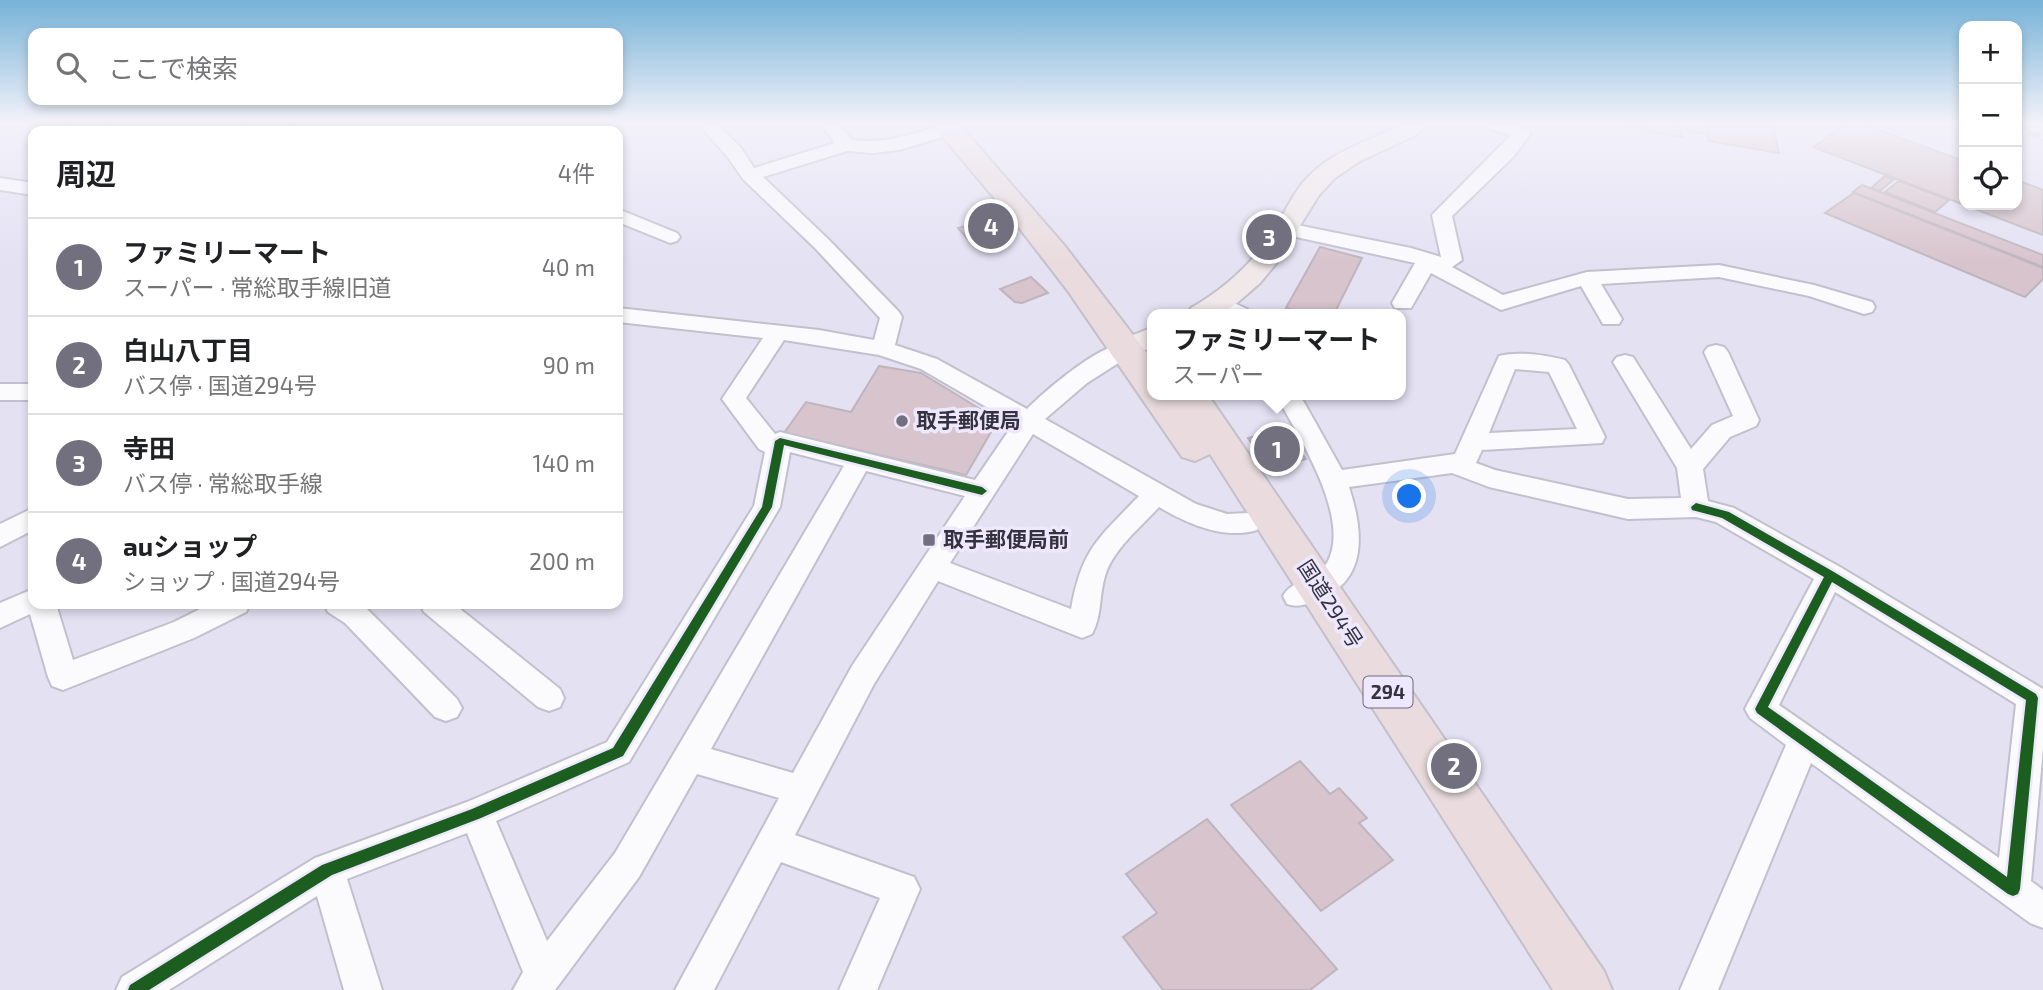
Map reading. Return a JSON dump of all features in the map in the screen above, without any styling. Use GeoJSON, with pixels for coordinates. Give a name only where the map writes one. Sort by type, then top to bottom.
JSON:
{"type":"FeatureCollection","features":[{"type":"Feature","properties":{"kind":"highway"},"geometry":{"type":"LineString","coordinates":[[992,170],[1145,341]]}},
{"type":"Feature","properties":{"kind":"highway","name":"国道294号"},"geometry":{"type":"LineString","coordinates":[[1161,400],[1247,523],[1308,592],[1585,990]]}},
{"type":"Feature","properties":{"kind":"highway","name":"国道294号"},"geometry":{"type":"LineString","coordinates":[[1193,400],[1552,990]]}},
{"type":"Feature","properties":{"kind":"main road"},"geometry":{"type":"LineString","coordinates":[[1222,309],[1261,268],[1315,183],[1330,170]]}},
{"type":"Feature","properties":{"kind":"street"},"geometry":{"type":"LineString","coordinates":[[747,170],[891,317],[883,349]]}},
{"type":"Feature","properties":{"kind":"street"},"geometry":{"type":"LineString","coordinates":[[750,175],[765,170]]}},
{"type":"Feature","properties":{"kind":"street"},"geometry":{"type":"LineString","coordinates":[[1403,303],[1432,264],[1452,260],[1442,215],[1488,170]]}},
{"type":"Feature","properties":{"kind":"street"},"geometry":{"type":"LineString","coordinates":[[0,184],[28,188]]}},
{"type":"Feature","properties":{"kind":"street"},"geometry":{"type":"LineString","coordinates":[[623,217],[670,237]]}},
{"type":"Feature","properties":{"kind":"street"},"geometry":{"type":"LineString","coordinates":[[1287,229],[1411,254],[1501,303],[1587,278],[1719,271],[1814,291],[1864,307]]}},
{"type":"Feature","properties":{"kind":"street"},"geometry":{"type":"LineString","coordinates":[[1587,278],[1611,319]]}},
{"type":"Feature","properties":{"kind":"street"},"geometry":{"type":"LineString","coordinates":[[623,316],[778,332],[883,349],[929,365],[1204,518],[1226,524],[1247,523]]}},
{"type":"Feature","properties":{"kind":"street"},"geometry":{"type":"LineString","coordinates":[[778,332],[734,398],[768,443],[778,448]]}},
{"type":"Feature","properties":{"kind":"street"},"geometry":{"type":"LineString","coordinates":[[694,990],[775,844],[863,675],[1028,420],[1073,380],[1145,341]]}},
{"type":"Feature","properties":{"kind":"street"},"geometry":{"type":"LineString","coordinates":[[1690,468],[1721,431],[1747,420],[1716,352]]}},
{"type":"Feature","properties":{"kind":"street"},"geometry":{"type":"LineString","coordinates":[[1333,480],[1464,463],[1507,361],[1557,365],[1593,437],[1473,442]]}},
{"type":"Feature","properties":{"kind":"street"},"geometry":{"type":"LineString","coordinates":[[1625,362],[1690,468],[1696,507]]}},
{"type":"Feature","properties":{"kind":"street"},"geometry":{"type":"LineString","coordinates":[[0,392],[28,391]]}},
{"type":"Feature","properties":{"kind":"street"},"geometry":{"type":"LineString","coordinates":[[1291,400],[1324,456],[1342,506],[1346,532],[1342,564],[1330,580],[1308,592]]}},
{"type":"Feature","properties":{"kind":"street"},"geometry":{"type":"LineString","coordinates":[[155,984],[327,870],[476,814],[618,751],[767,507],[780,441],[982,491]]}},
{"type":"Feature","properties":{"kind":"street"},"geometry":{"type":"LineString","coordinates":[[538,983],[627,865],[860,460]]}},
{"type":"Feature","properties":{"kind":"street"},"geometry":{"type":"LineString","coordinates":[[1455,464],[1489,478],[1628,509],[1696,507],[1725,515],[1830,575],[2032,698],[2012,889]]}},
{"type":"Feature","properties":{"kind":"street"},"geometry":{"type":"LineString","coordinates":[[932,567],[1082,626],[1091,576],[1100,555],[1157,494]]}},
{"type":"Feature","properties":{"kind":"street"},"geometry":{"type":"LineString","coordinates":[[0,537],[28,521]]}},
{"type":"Feature","properties":{"kind":"street"},"geometry":{"type":"LineString","coordinates":[[1830,575],[1761,709],[2043,911]]}},
{"type":"Feature","properties":{"kind":"street"},"geometry":{"type":"LineString","coordinates":[[0,616],[28,602]]}},
{"type":"Feature","properties":{"kind":"street"},"geometry":{"type":"LineString","coordinates":[[43,609],[63,677],[184,630],[226,609]]}},
{"type":"Feature","properties":{"kind":"street"},"geometry":{"type":"LineString","coordinates":[[352,609],[446,708]]}},
{"type":"Feature","properties":{"kind":"street"},"geometry":{"type":"LineString","coordinates":[[440,609],[548,698]]}},
{"type":"Feature","properties":{"kind":"street"},"geometry":{"type":"LineString","coordinates":[[1699,990],[1804,740]]}},
{"type":"Feature","properties":{"kind":"street"},"geometry":{"type":"LineString","coordinates":[[689,757],[802,790]]}},
{"type":"Feature","properties":{"kind":"street"},"geometry":{"type":"LineString","coordinates":[[476,814],[538,983]]}},
{"type":"Feature","properties":{"kind":"street"},"geometry":{"type":"LineString","coordinates":[[775,844],[902,888],[859,990]]}},
{"type":"Feature","properties":{"kind":"street"},"geometry":{"type":"LineString","coordinates":[[327,870],[363,990]]}},
{"type":"Feature","properties":{"kind":"building"},"geometry":{"type":"Polygon","coordinates":[[[1873,170],[1959,170],[1959,203],[1873,170]]]}},
{"type":"Feature","properties":{"kind":"building"},"geometry":{"type":"Polygon","coordinates":[[[1885,176],[1894,179],[1880,191],[1871,188],[1885,176]]]}},
{"type":"Feature","properties":{"kind":"building"},"geometry":{"type":"Polygon","coordinates":[[[1899,181],[1949,200],[1935,212],[1885,192],[1899,181]]]}},
{"type":"Feature","properties":{"kind":"building"},"geometry":{"type":"Polygon","coordinates":[[[2022,182],[2043,190],[2043,235],[1978,210],[2022,210],[2022,182]]]}},
{"type":"Feature","properties":{"kind":"building"},"geometry":{"type":"Polygon","coordinates":[[[1862,185],[2043,255],[2043,267],[1853,192],[1862,185]]]}},
{"type":"Feature","properties":{"kind":"building"},"geometry":{"type":"Polygon","coordinates":[[[1854,193],[2043,268],[2043,279],[2025,297],[1825,213],[1854,193]]]}},
{"type":"Feature","properties":{"kind":"building"},"geometry":{"type":"Polygon","coordinates":[[[1001,216],[1016,234],[971,243],[958,228],[1001,216]]]}},
{"type":"Feature","properties":{"kind":"building"},"geometry":{"type":"Polygon","coordinates":[[[1320,247],[1362,258],[1336,309],[1286,308],[1320,247]]]}},
{"type":"Feature","properties":{"kind":"building"},"geometry":{"type":"Polygon","coordinates":[[[1031,277],[1048,293],[1022,303],[1015,302],[1000,289],[1031,277]]]}},
{"type":"Feature","properties":{"kind":"building"},"geometry":{"type":"Polygon","coordinates":[[[879,366],[921,373],[998,420],[966,475],[784,433],[806,402],[851,412],[879,366]]]}},
{"type":"Feature","properties":{"kind":"building"},"geometry":{"type":"Polygon","coordinates":[[[1283,429],[1306,459],[1270,469],[1248,438],[1283,429]]]}},
{"type":"Feature","properties":{"kind":"building"},"geometry":{"type":"Polygon","coordinates":[[[1300,761],[1330,794],[1339,788],[1367,818],[1359,823],[1393,860],[1321,911],[1231,805],[1300,761]]]}},
{"type":"Feature","properties":{"kind":"building"},"geometry":{"type":"Polygon","coordinates":[[[1207,819],[1337,969],[1310,990],[1163,990],[1123,937],[1157,913],[1126,874],[1207,819]]]}},
{"type":"Feature","properties":{"kind":"cycle path"},"geometry":{"type":"LineString","coordinates":[[135,990],[327,870],[476,814],[618,752],[767,507],[780,441],[982,491]]}},
{"type":"Feature","properties":{"kind":"cycle path"},"geometry":{"type":"LineString","coordinates":[[1696,507],[1725,515],[1830,575],[1761,709],[2013,889],[2032,698],[1830,575]]}},
{"type":"Feature","properties":{"kind":"place","name":"auショップ"},"geometry":{"type":"Point","coordinates":[991,226]}},
{"type":"Feature","properties":{"kind":"place","name":"寺田"},"geometry":{"type":"Point","coordinates":[1269,237]}},
{"type":"Feature","properties":{"kind":"place","name":"取手郵便局"},"geometry":{"type":"Point","coordinates":[902,421]}},
{"type":"Feature","properties":{"kind":"place","name":"ファミリーマート"},"geometry":{"type":"Point","coordinates":[1277,449]}},
{"type":"Feature","properties":{"kind":"place","name":"取手郵便局前"},"geometry":{"type":"Point","coordinates":[929,540]}},
{"type":"Feature","properties":{"kind":"place","name":"白山八丁目"},"geometry":{"type":"Point","coordinates":[1454,766]}}]}
